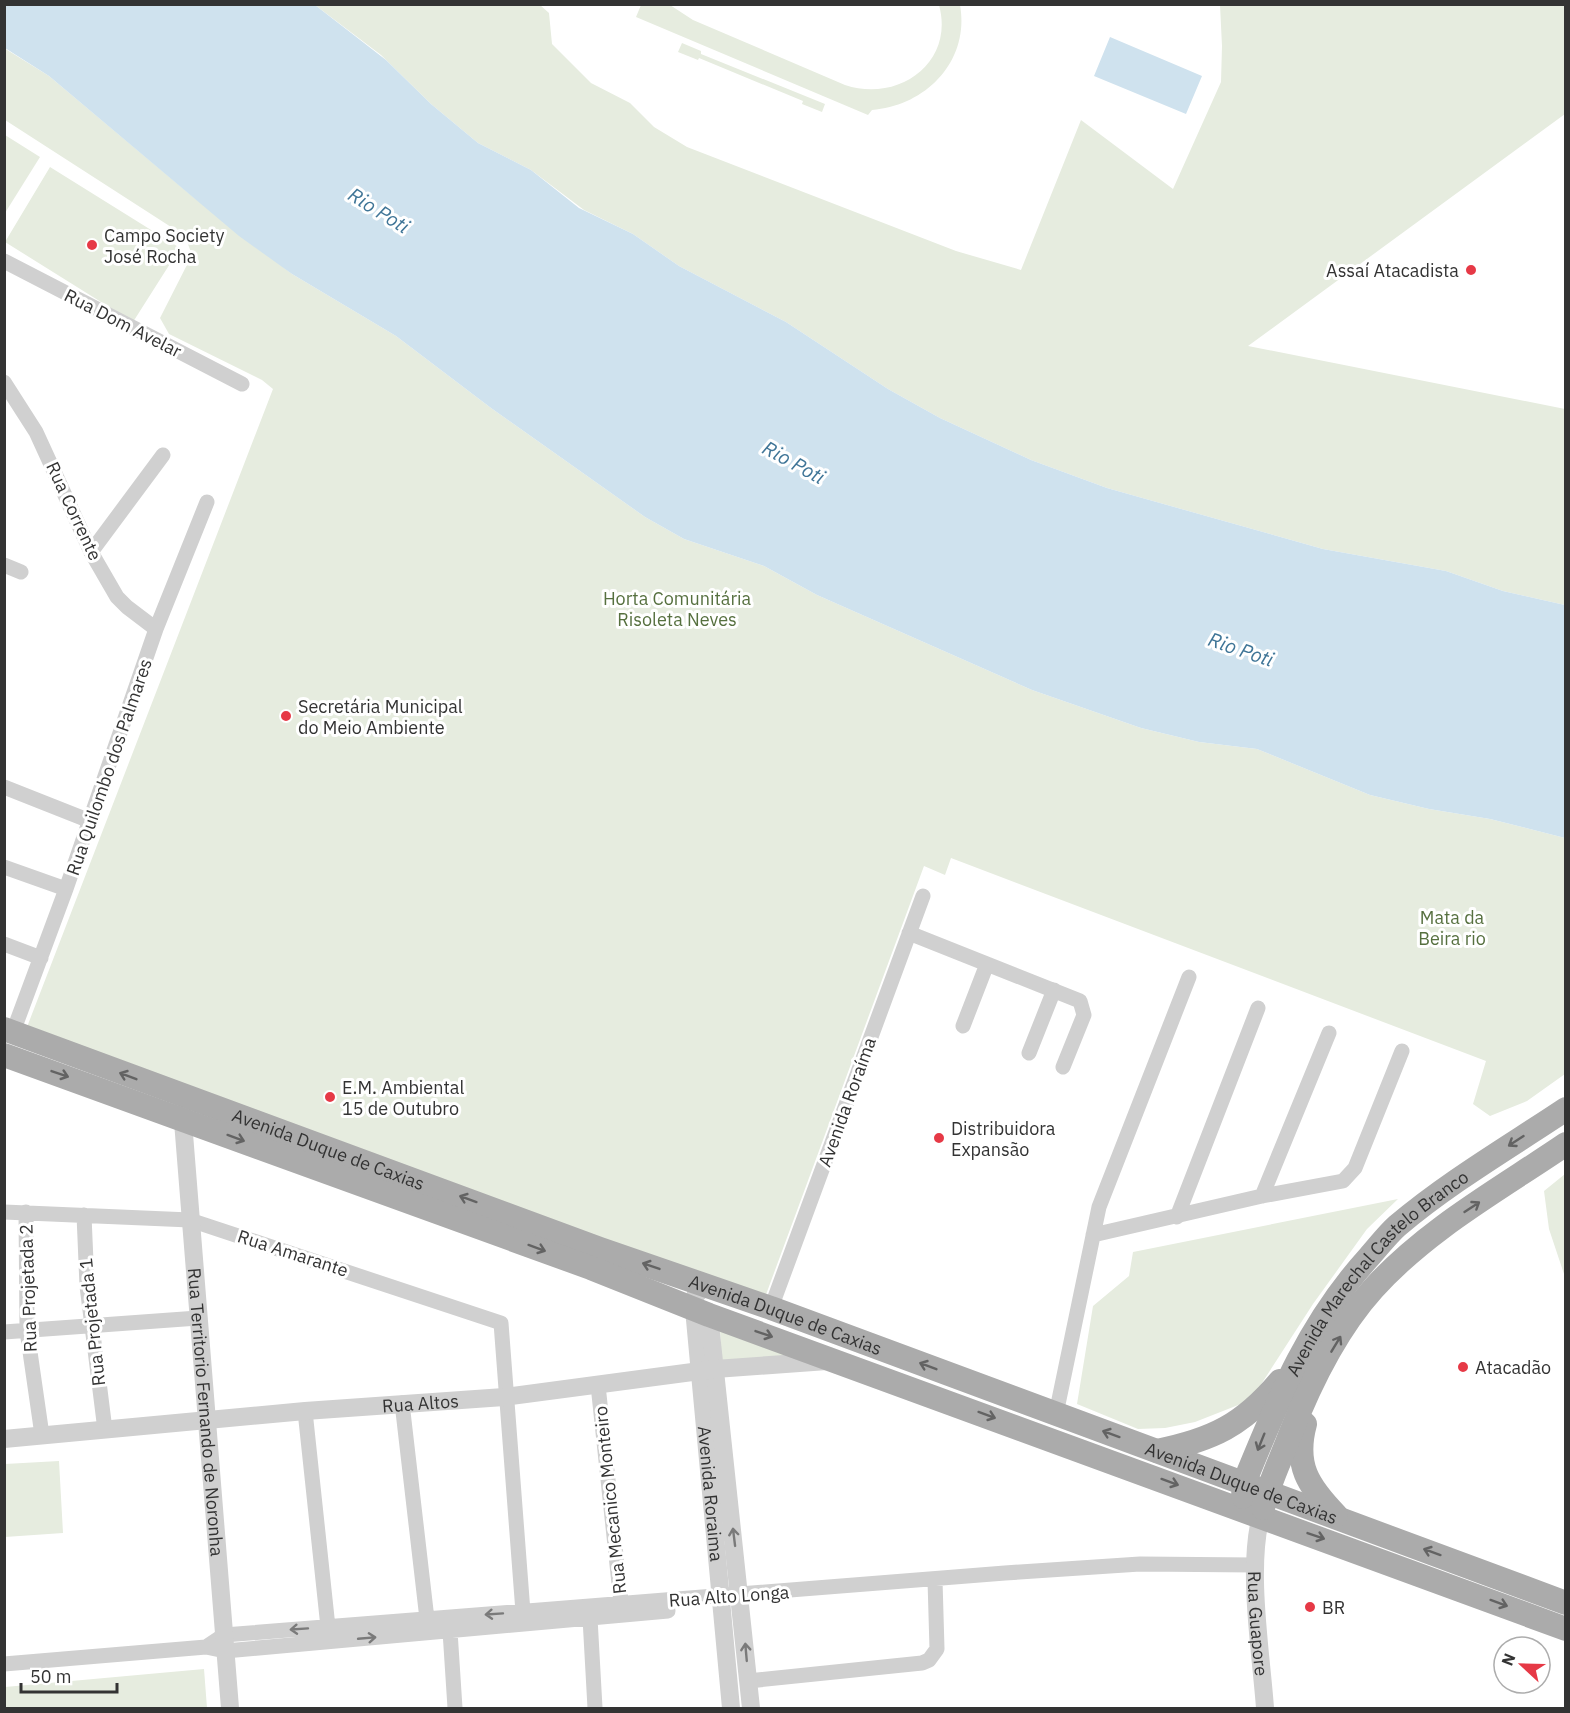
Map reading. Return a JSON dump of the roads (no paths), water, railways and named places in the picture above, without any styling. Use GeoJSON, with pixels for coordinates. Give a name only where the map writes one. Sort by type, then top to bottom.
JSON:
{"type":"FeatureCollection","features":[{"type":"Feature","properties":{"kind":"main road","name":"Avenida Duque de Caxias"},"geometry":{"type":"LineString","coordinates":[[9,1030],[182,1107],[701,1312],[837,1360],[1253,1521],[1566,1629]]}},
{"type":"Feature","properties":{"kind":"main road","name":"Avenida Duque de Caxias"},"geometry":{"type":"LineString","coordinates":[[4,1055],[182,1107],[706,1285],[1566,1603]]}},
{"type":"Feature","properties":{"kind":"main road","name":"Avenida Marechal Castelo Branco"},"geometry":{"type":"LineString","coordinates":[[1256,1487],[1297,1361],[1335,1298],[1395,1228],[1492,1156],[1566,1109]]}},
{"type":"Feature","properties":{"kind":"main road","name":"Avenida Marechal Castelo Branco"},"geometry":{"type":"LineString","coordinates":[[1256,1487],[1318,1373],[1353,1316],[1373,1289],[1418,1246],[1451,1220],[1566,1143]]}},
{"type":"Feature","properties":{"kind":"main road"},"geometry":{"type":"LineString","coordinates":[[1156,1451],[1195,1443],[1233,1425],[1254,1409],[1297,1361]]}},
{"type":"Feature","properties":{"kind":"main road"},"geometry":{"type":"LineString","coordinates":[[1318,1373],[1302,1436],[1302,1468],[1316,1495],[1340,1519]]}},
{"type":"Feature","properties":{"kind":"main road"},"geometry":{"type":"LineString","coordinates":[[1253,1521],[1256,1487]]}},
{"type":"Feature","properties":{"kind":"street","name":"Rua Dom Avelar"},"geometry":{"type":"LineString","coordinates":[[4,261],[242,384]]}},
{"type":"Feature","properties":{"kind":"street","name":"Rua Corrente"},"geometry":{"type":"LineString","coordinates":[[4,382],[36,432],[92,552],[117,597],[127,608],[156,629]]}},
{"type":"Feature","properties":{"kind":"street"},"geometry":{"type":"LineString","coordinates":[[92,552],[164,455]]}},
{"type":"Feature","properties":{"kind":"street","name":"Rua Quilombo dos Palmares"},"geometry":{"type":"LineString","coordinates":[[9,1030],[41,958],[156,629],[207,502]]}},
{"type":"Feature","properties":{"kind":"street"},"geometry":{"type":"LineString","coordinates":[[4,565],[21,572]]}},
{"type":"Feature","properties":{"kind":"street"},"geometry":{"type":"LineString","coordinates":[[4,788],[90,821]]}},
{"type":"Feature","properties":{"kind":"street"},"geometry":{"type":"LineString","coordinates":[[4,867],[66,889]]}},
{"type":"Feature","properties":{"kind":"street","name":"Avenida Roraíma"},"geometry":{"type":"LineString","coordinates":[[771,1308],[923,896]]}},
{"type":"Feature","properties":{"kind":"street"},"geometry":{"type":"LineString","coordinates":[[909,933],[1080,1002],[1084,1015],[1063,1067]]}},
{"type":"Feature","properties":{"kind":"street"},"geometry":{"type":"LineString","coordinates":[[4,944],[41,958]]}},
{"type":"Feature","properties":{"kind":"street"},"geometry":{"type":"LineString","coordinates":[[963,1026],[987,964]]}},
{"type":"Feature","properties":{"kind":"street"},"geometry":{"type":"LineString","coordinates":[[1056,1414],[1104,1191],[1189,977]]}},
{"type":"Feature","properties":{"kind":"street"},"geometry":{"type":"LineString","coordinates":[[1029,1053],[1054,990]]}},
{"type":"Feature","properties":{"kind":"street"},"geometry":{"type":"LineString","coordinates":[[1177,1217],[1258,1008]]}},
{"type":"Feature","properties":{"kind":"street"},"geometry":{"type":"LineString","coordinates":[[1262,1196],[1329,1033]]}},
{"type":"Feature","properties":{"kind":"street"},"geometry":{"type":"LineString","coordinates":[[1093,1235],[1262,1196],[1343,1181],[1355,1168],[1402,1051]]}},
{"type":"Feature","properties":{"kind":"street","name":"Rua Territorio Fernando de Noronha"},"geometry":{"type":"LineString","coordinates":[[182,1107],[189,1220],[230,1708]]}},
{"type":"Feature","properties":{"kind":"street","name":"Rua Amarante"},"geometry":{"type":"LineString","coordinates":[[4,1212],[189,1220],[498,1321],[503,1328],[504,1397]]}},
{"type":"Feature","properties":{"kind":"street","name":"Rua Projetada 2"},"geometry":{"type":"LineString","coordinates":[[26,1212],[27,1331],[42,1435]]}},
{"type":"Feature","properties":{"kind":"street","name":"Rua Projetada 1"},"geometry":{"type":"LineString","coordinates":[[84,1215],[84,1246],[91,1327],[105,1430]]}},
{"type":"Feature","properties":{"kind":"street"},"geometry":{"type":"LineString","coordinates":[[701,1312],[695,1296],[706,1285]]}},
{"type":"Feature","properties":{"kind":"street","name":"Avenida Roraima"},"geometry":{"type":"LineString","coordinates":[[701,1312],[707,1370],[741,1596],[751,1708]]}},
{"type":"Feature","properties":{"kind":"street"},"geometry":{"type":"LineString","coordinates":[[4,1332],[198,1318]]}},
{"type":"Feature","properties":{"kind":"street","name":"Rua Altos"},"geometry":{"type":"LineString","coordinates":[[4,1439],[206,1419],[504,1397],[707,1370],[837,1360]]}},
{"type":"Feature","properties":{"kind":"street","name":"Avenida Roraima"},"geometry":{"type":"LineString","coordinates":[[707,1370],[720,1602],[730,1708]]}},
{"type":"Feature","properties":{"kind":"street","name":"Rua Mecanico Monteiro"},"geometry":{"type":"LineString","coordinates":[[598,1385],[622,1610]]}},
{"type":"Feature","properties":{"kind":"street"},"geometry":{"type":"LineString","coordinates":[[504,1397],[523,1612]]}},
{"type":"Feature","properties":{"kind":"street"},"geometry":{"type":"LineString","coordinates":[[402,1403],[427,1619]]}},
{"type":"Feature","properties":{"kind":"street"},"geometry":{"type":"LineString","coordinates":[[305,1411],[328,1627]]}},
{"type":"Feature","properties":{"kind":"street","name":"Rua Guapore"},"geometry":{"type":"LineString","coordinates":[[1253,1521],[1265,1708]]}},
{"type":"Feature","properties":{"kind":"street","name":"Rua Alto Longa"},"geometry":{"type":"LineString","coordinates":[[741,1596],[1140,1564],[1255,1564]]}},
{"type":"Feature","properties":{"kind":"street"},"geometry":{"type":"LineString","coordinates":[[748,1681],[922,1664],[929,1660],[937,1649],[935,1580]]}},
{"type":"Feature","properties":{"kind":"street"},"geometry":{"type":"LineString","coordinates":[[720,1602],[741,1596]]}},
{"type":"Feature","properties":{"kind":"street","name":"Rua Alto Longa"},"geometry":{"type":"LineString","coordinates":[[4,1664],[206,1647],[328,1627],[523,1612],[622,1610],[720,1602]]}},
{"type":"Feature","properties":{"kind":"street","name":"Rua Alto Longa"},"geometry":{"type":"LineString","coordinates":[[225,1643],[450,1631],[590,1618],[622,1610]]}},
{"type":"Feature","properties":{"kind":"street"},"geometry":{"type":"LineString","coordinates":[[590,1618],[595,1708]]}},
{"type":"Feature","properties":{"kind":"street"},"geometry":{"type":"LineString","coordinates":[[450,1631],[455,1708]]}},
{"type":"Feature","properties":{"kind":"water","name":"Rio Poti"},"geometry":{"type":"Polygon","coordinates":[[[4,5],[315,5],[386,60],[431,104],[478,143],[531,170],[579,208],[633,234],[679,266],[786,322],[888,389],[940,418],[1031,460],[1107,488],[1323,549],[1446,571],[1503,591],[1565,605],[1565,838],[1490,819],[1429,809],[1370,795],[1257,749],[1199,742],[1141,728],[1032,690],[817,595],[764,566],[684,539],[645,517],[491,408],[396,336],[292,274],[239,236],[49,76],[5,48],[4,5]]]}},
{"type":"Feature","properties":{"kind":"water"},"geometry":{"type":"Polygon","coordinates":[[[1110,37],[1202,76],[1186,114],[1094,76],[1110,37]]]}},
{"type":"Feature","properties":{"kind":"place","name":"Campo Society José Rocha"},"geometry":{"type":"Point","coordinates":[92,245]}},
{"type":"Feature","properties":{"kind":"place","name":"Assaí Atacadista"},"geometry":{"type":"Point","coordinates":[1471,270]}},
{"type":"Feature","properties":{"kind":"place","name":"Secretária Municipal do Meio Ambiente"},"geometry":{"type":"Point","coordinates":[286,716]}},
{"type":"Feature","properties":{"kind":"place","name":"E.M. Ambiental 15 de Outubro"},"geometry":{"type":"Point","coordinates":[330,1097]}},
{"type":"Feature","properties":{"kind":"place","name":"Distribuidora Expansão"},"geometry":{"type":"Point","coordinates":[939,1138]}},
{"type":"Feature","properties":{"kind":"place","name":"Atacadão"},"geometry":{"type":"Point","coordinates":[1463,1367]}},
{"type":"Feature","properties":{"kind":"place","name":"BR"},"geometry":{"type":"Point","coordinates":[1310,1607]}},
{"type":"Feature","properties":{"kind":"park label","name":"Horta Comunitária Risoleta Neves"},"geometry":{"type":"Point","coordinates":[677,608]}},
{"type":"Feature","properties":{"kind":"park label","name":"Mata da Beira rio"},"geometry":{"type":"Point","coordinates":[1452,927]}}]}
